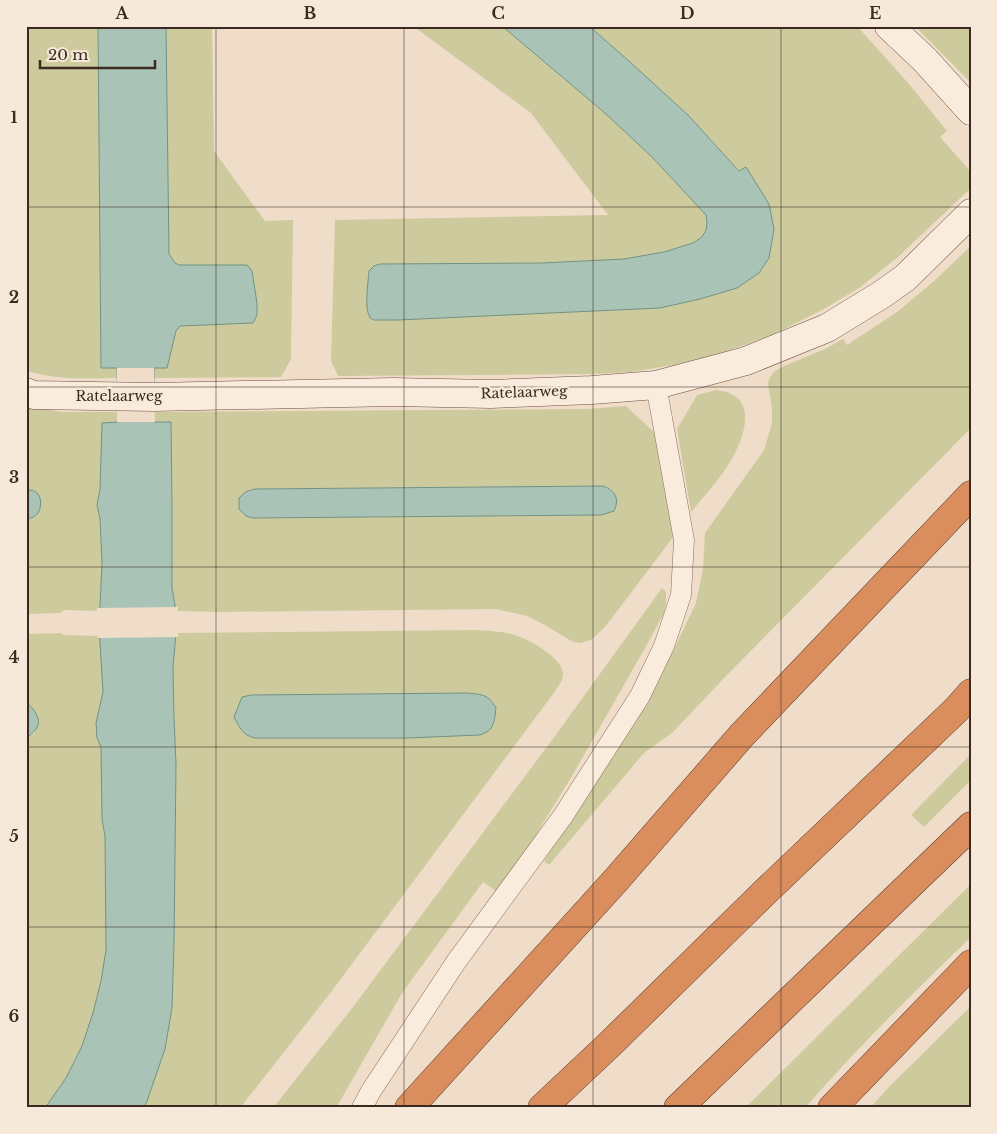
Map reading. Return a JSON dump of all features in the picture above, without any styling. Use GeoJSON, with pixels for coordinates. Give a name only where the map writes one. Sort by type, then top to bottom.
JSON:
{"type":"FeatureCollection","features":[{"type":"Feature","properties":{"kind":"highway"},"geometry":{"type":"LineString","coordinates":[[409,1108],[616,880],[742,735],[971,495]]}},
{"type":"Feature","properties":{"kind":"highway"},"geometry":{"type":"LineString","coordinates":[[542,1108],[956,710],[971,693]]}},
{"type":"Feature","properties":{"kind":"highway"},"geometry":{"type":"LineString","coordinates":[[678,1108],[971,826]]}},
{"type":"Feature","properties":{"kind":"highway"},"geometry":{"type":"LineString","coordinates":[[832,1108],[971,964]]}},
{"type":"Feature","properties":{"kind":"street"},"geometry":{"type":"LineString","coordinates":[[889,26],[925,60],[971,110]]}},
{"type":"Feature","properties":{"kind":"street","name":"Ratelaarweg"},"geometry":{"type":"LineString","coordinates":[[26,392],[34,395],[117,397],[393,392],[491,394],[592,390],[656,385],[746,361],[827,328],[881,296],[905,278],[971,213]]}},
{"type":"Feature","properties":{"kind":"lane"},"geometry":{"type":"LineString","coordinates":[[362,1108],[371,1091],[456,962],[563,816],[640,696],[664,646],[681,595],[684,540],[656,385]]}},
{"type":"Feature","properties":{"kind":"shaded area"},"geometry":{"type":"Polygon","coordinates":[[[26,26],[98,26],[101,368],[117,368],[117,378],[48,376],[26,370],[26,26]]]}},
{"type":"Feature","properties":{"kind":"shaded area"},"geometry":{"type":"Polygon","coordinates":[[[98,26],[166,26],[169,254],[175,263],[179,265],[247,265],[252,271],[257,315],[253,323],[180,326],[176,331],[167,368],[154,368],[154,422],[171,422],[172,588],[176,633],[173,668],[176,764],[174,944],[172,1008],[165,1049],[144,1108],[45,1108],[66,1078],[82,1046],[101,981],[106,950],[105,836],[102,819],[101,747],[97,738],[96,723],[103,692],[99,627],[102,564],[100,519],[97,505],[100,489],[102,423],[118,422],[117,368],[101,368],[98,26]]]}},
{"type":"Feature","properties":{"kind":"shaded area"},"geometry":{"type":"Polygon","coordinates":[[[166,26],[212,26],[214,151],[265,221],[293,220],[291,359],[281,377],[154,378],[153,368],[167,368],[176,331],[180,326],[252,323],[257,312],[252,271],[244,265],[179,265],[175,263],[169,254],[166,26]]]}},
{"type":"Feature","properties":{"kind":"shaded area"},"geometry":{"type":"Polygon","coordinates":[[[413,26],[502,26],[606,114],[652,157],[706,215],[707,226],[702,237],[687,246],[624,259],[369,271],[367,308],[370,318],[374,320],[660,308],[737,288],[759,273],[769,204],[746,168],[740,171],[688,115],[589,26],[857,26],[909,84],[947,131],[940,137],[971,172],[971,188],[897,258],[859,288],[824,309],[770,336],[719,354],[674,365],[631,372],[338,376],[331,361],[335,220],[608,215],[531,113],[413,26]]]}},
{"type":"Feature","properties":{"kind":"shaded area"},"geometry":{"type":"Polygon","coordinates":[[[502,26],[589,26],[688,115],[739,171],[746,167],[769,204],[774,229],[769,258],[759,273],[737,288],[660,308],[398,320],[374,320],[370,318],[367,302],[369,271],[374,266],[380,264],[542,263],[624,259],[664,252],[693,243],[702,237],[706,230],[706,215],[652,157],[606,114],[502,26]]]}},
{"type":"Feature","properties":{"kind":"shaded area"},"geometry":{"type":"Polygon","coordinates":[[[915,26],[971,26],[971,83],[915,26]]]}},
{"type":"Feature","properties":{"kind":"shaded area"},"geometry":{"type":"Polygon","coordinates":[[[971,246],[971,428],[673,732],[644,753],[549,865],[544,861],[674,649],[696,603],[703,569],[705,533],[764,450],[772,423],[768,383],[770,377],[775,371],[784,366],[825,349],[843,339],[847,345],[897,312],[971,246]]]}},
{"type":"Feature","properties":{"kind":"shaded area"},"geometry":{"type":"Polygon","coordinates":[[[716,390],[728,392],[743,405],[745,413],[744,429],[738,446],[726,468],[691,512],[677,429],[697,395],[716,390]]]}},
{"type":"Feature","properties":{"kind":"shaded area"},"geometry":{"type":"Polygon","coordinates":[[[26,406],[62,412],[118,412],[118,422],[102,423],[100,489],[97,505],[100,519],[102,564],[100,611],[64,610],[60,613],[26,614],[26,519],[30,519],[40,509],[40,501],[33,490],[26,490],[26,406]]]}},
{"type":"Feature","properties":{"kind":"shaded area"},"geometry":{"type":"Polygon","coordinates":[[[626,406],[657,435],[674,536],[605,627],[591,640],[580,643],[573,642],[527,616],[496,609],[175,611],[172,588],[171,422],[154,422],[154,412],[587,409],[626,406]],[[603,486],[256,489],[249,490],[239,498],[239,502],[243,514],[253,518],[601,515],[614,511],[610,488],[603,486]]]}},
{"type":"Feature","properties":{"kind":"shaded area"},"geometry":{"type":"Polygon","coordinates":[[[603,486],[611,490],[615,496],[616,507],[614,511],[601,515],[253,518],[246,516],[239,509],[239,498],[247,492],[256,489],[603,486]]]}},
{"type":"Feature","properties":{"kind":"shaded area"},"geometry":{"type":"Polygon","coordinates":[[[26,490],[33,490],[37,493],[40,501],[38,513],[27,519],[26,519],[26,490]]]}},
{"type":"Feature","properties":{"kind":"shaded area"},"geometry":{"type":"Polygon","coordinates":[[[662,588],[666,592],[664,613],[572,776],[531,843],[496,891],[483,882],[402,993],[336,1108],[273,1108],[353,1007],[555,736],[662,588]]]}},
{"type":"Feature","properties":{"kind":"shaded area"},"geometry":{"type":"Polygon","coordinates":[[[476,630],[515,635],[528,640],[551,655],[561,667],[563,673],[556,689],[331,992],[240,1108],[144,1108],[172,1008],[176,764],[173,668],[176,633],[476,630]]]}},
{"type":"Feature","properties":{"kind":"shaded area"},"geometry":{"type":"Polygon","coordinates":[[[61,633],[63,635],[100,636],[103,690],[96,731],[101,747],[102,819],[105,836],[106,950],[93,1013],[82,1046],[66,1078],[45,1108],[26,1108],[26,738],[35,733],[33,708],[26,702],[26,634],[61,633]]]}},
{"type":"Feature","properties":{"kind":"shaded area"},"geometry":{"type":"Polygon","coordinates":[[[468,693],[485,696],[496,708],[491,728],[480,735],[407,738],[255,738],[244,733],[234,717],[242,697],[251,695],[468,693]]]}},
{"type":"Feature","properties":{"kind":"shaded area"},"geometry":{"type":"Polygon","coordinates":[[[26,702],[35,712],[38,725],[36,730],[26,738],[26,702]]]}},
{"type":"Feature","properties":{"kind":"shaded area"},"geometry":{"type":"Polygon","coordinates":[[[971,754],[971,780],[924,827],[911,815],[971,754]]]}},
{"type":"Feature","properties":{"kind":"shaded area"},"geometry":{"type":"Polygon","coordinates":[[[971,884],[971,937],[865,1042],[805,1108],[745,1108],[971,884]]]}},
{"type":"Feature","properties":{"kind":"shaded area"},"geometry":{"type":"Polygon","coordinates":[[[971,1006],[971,1108],[870,1108],[890,1086],[971,1006]]]}},
{"type":"Feature","properties":{"kind":"pier"},"geometry":{"type":"Polygon","coordinates":[[[117,368],[154,368],[155,422],[117,422],[117,368]]]}},
{"type":"Feature","properties":{"kind":"pier"},"geometry":{"type":"Polygon","coordinates":[[[178,607],[178,637],[98,638],[97,608],[178,607]]]}}]}
